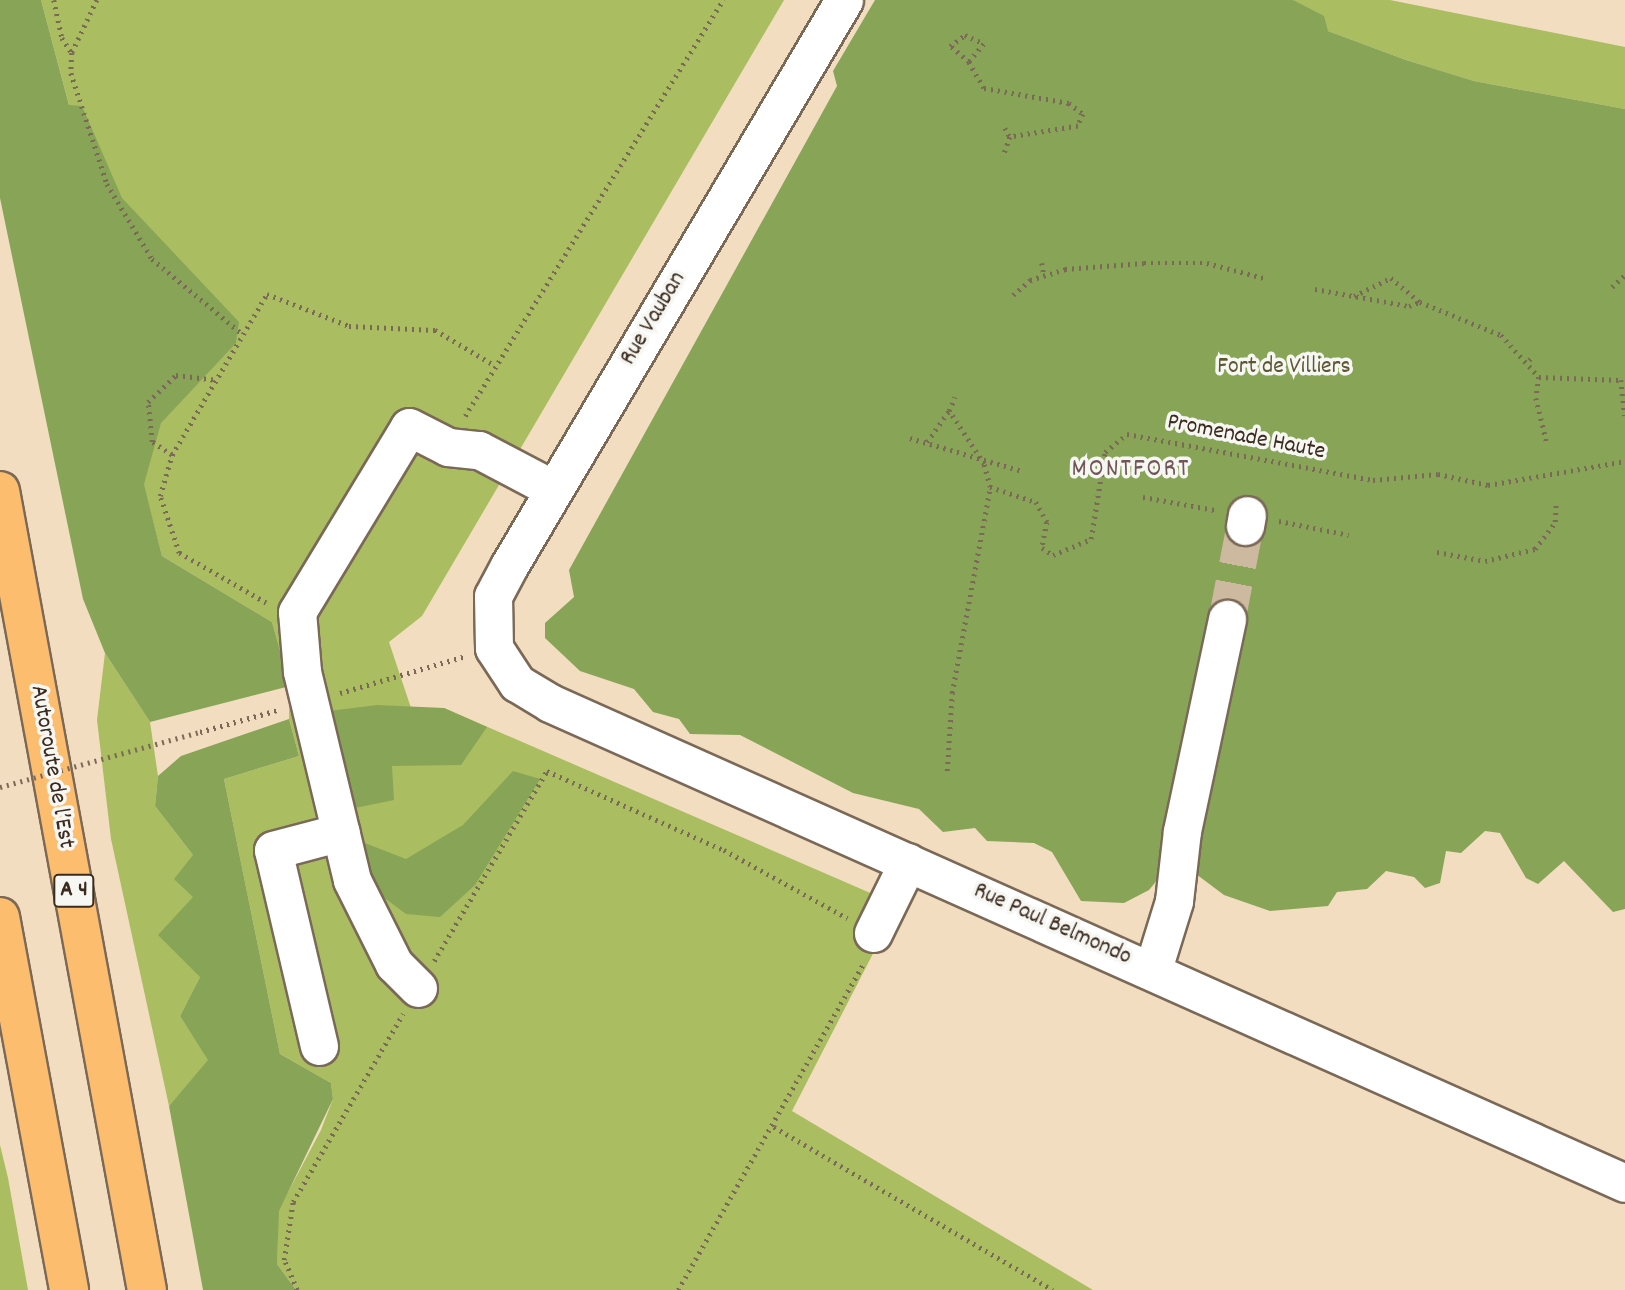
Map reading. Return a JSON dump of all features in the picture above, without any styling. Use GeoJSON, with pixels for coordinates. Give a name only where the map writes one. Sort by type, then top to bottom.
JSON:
{"type":"FeatureCollection","features":[{"type":"Feature","properties":{"kind":"highway","name":"Autoroute de l’Est"},"geometry":{"type":"LineString","coordinates":[[0,491],[147,1290]]}},
{"type":"Feature","properties":{"kind":"highway"},"geometry":{"type":"LineString","coordinates":[[0,917],[69,1290]]}},
{"type":"Feature","properties":{"kind":"street","name":"Rue Vauban"},"geometry":{"type":"LineString","coordinates":[[494,648],[493,596],[553,489],[844,0]]}},
{"type":"Feature","properties":{"kind":"street"},"geometry":{"type":"LineString","coordinates":[[418,988],[378,936],[352,880],[310,702],[296,612],[409,427],[448,447],[479,450],[553,489]]}},
{"type":"Feature","properties":{"kind":"street"},"geometry":{"type":"LineString","coordinates":[[1153,969],[1174,901],[1227,619]]}},
{"type":"Feature","properties":{"kind":"street","name":"Rue Paul Belmondo"},"geometry":{"type":"LineString","coordinates":[[494,648],[517,683],[550,703],[1153,969],[1625,1183]]}},
{"type":"Feature","properties":{"kind":"street"},"geometry":{"type":"LineString","coordinates":[[319,1046],[273,850],[341,832]]}},
{"type":"Feature","properties":{"kind":"street"},"geometry":{"type":"LineString","coordinates":[[873,933],[908,862]]}},
{"type":"Feature","properties":{"kind":"path"},"geometry":{"type":"LineString","coordinates":[[54,0],[62,38],[72,53]]}},
{"type":"Feature","properties":{"kind":"path"},"geometry":{"type":"LineString","coordinates":[[97,0],[72,53],[71,73],[88,132],[129,226],[181,288],[241,333]]}},
{"type":"Feature","properties":{"kind":"path"},"geometry":{"type":"LineString","coordinates":[[448,447],[494,365],[723,0]]}},
{"type":"Feature","properties":{"kind":"path"},"geometry":{"type":"LineString","coordinates":[[969,62],[984,44],[979,37],[953,39],[950,46],[969,62],[984,88],[1069,103],[1083,114],[1079,127],[1010,137]]}},
{"type":"Feature","properties":{"kind":"path"},"geometry":{"type":"LineString","coordinates":[[1003,157],[1010,137],[1005,128]]}},
{"type":"Feature","properties":{"kind":"path"},"geometry":{"type":"LineString","coordinates":[[1013,295],[1044,275],[1175,261],[1267,279]]}},
{"type":"Feature","properties":{"kind":"path"},"geometry":{"type":"LineString","coordinates":[[1042,263],[1044,275]]}},
{"type":"Feature","properties":{"kind":"path"},"geometry":{"type":"LineString","coordinates":[[1612,287],[1625,275]]}},
{"type":"Feature","properties":{"kind":"path"},"geometry":{"type":"LineString","coordinates":[[1353,296],[1391,278],[1420,302],[1501,335],[1529,360],[1539,377],[1536,398],[1547,443]]}},
{"type":"Feature","properties":{"kind":"path"},"geometry":{"type":"LineString","coordinates":[[1315,289],[1409,306],[1420,302]]}},
{"type":"Feature","properties":{"kind":"path"},"geometry":{"type":"LineString","coordinates":[[296,612],[264,602],[179,553],[160,496],[172,455],[241,333],[267,293],[349,327],[435,330],[494,365]]}},
{"type":"Feature","properties":{"kind":"path"},"geometry":{"type":"LineString","coordinates":[[1529,360],[1534,355]]}},
{"type":"Feature","properties":{"kind":"path"},"geometry":{"type":"LineString","coordinates":[[172,455],[152,442],[148,402],[176,375],[215,380]]}},
{"type":"Feature","properties":{"kind":"path"},"geometry":{"type":"LineString","coordinates":[[1539,377],[1621,380],[1625,416]]}},
{"type":"Feature","properties":{"kind":"path"},"geometry":{"type":"LineString","coordinates":[[927,442],[949,411],[955,397]]}},
{"type":"Feature","properties":{"kind":"path"},"geometry":{"type":"LineString","coordinates":[[947,771],[952,693],[990,487],[984,464],[949,411]]}},
{"type":"Feature","properties":{"kind":"path","name":"Promenade Haute"},"geometry":{"type":"LineString","coordinates":[[990,487],[1036,502],[1047,522],[1042,548],[1053,555],[1091,539],[1105,452],[1126,434],[1373,480],[1438,474],[1488,485],[1625,461]]}},
{"type":"Feature","properties":{"kind":"path"},"geometry":{"type":"LineString","coordinates":[[910,438],[984,464],[1022,471]]}},
{"type":"Feature","properties":{"kind":"path"},"geometry":{"type":"LineString","coordinates":[[1437,552],[1485,561],[1535,549],[1555,522],[1556,503]]}},
{"type":"Feature","properties":{"kind":"path"},"geometry":{"type":"LineString","coordinates":[[0,787],[310,702],[494,648]]}},
{"type":"Feature","properties":{"kind":"path"},"geometry":{"type":"LineString","coordinates":[[297,1290],[284,1260],[293,1202],[547,771],[724,850],[873,933],[845,1000],[678,1290]]}},
{"type":"Feature","properties":{"kind":"path"},"geometry":{"type":"LineString","coordinates":[[774,1127],[1054,1290]]}},
{"type":"Feature","properties":{"kind":"green space"},"geometry":{"type":"Polygon","coordinates":[[[0,0],[41,0],[69,105],[82,106],[122,198],[239,322],[236,343],[161,423],[144,484],[162,556],[272,622],[290,686],[150,722],[105,653],[83,599],[0,198],[0,0]]]}},
{"type":"Feature","properties":{"kind":"green space"},"geometry":{"type":"Polygon","coordinates":[[[41,0],[784,0],[422,616],[389,642],[411,708],[444,708],[898,905],[792,1111],[1093,1290],[296,1290],[277,1264],[278,1211],[321,1130],[333,1099],[331,1083],[280,1054],[224,779],[299,756],[289,719],[290,686],[272,622],[162,556],[127,418],[75,127],[41,0]]]}},
{"type":"Feature","properties":{"kind":"green space","name":"Fort de Villiers"},"geometry":{"type":"Polygon","coordinates":[[[875,0],[1293,0],[1324,16],[1328,31],[1406,60],[1474,81],[1625,109],[1625,909],[1613,912],[1564,861],[1538,884],[1526,878],[1500,833],[1485,831],[1461,853],[1446,851],[1440,883],[1425,888],[1414,877],[1386,871],[1367,889],[1337,892],[1328,906],[1270,911],[1224,895],[1188,868],[1168,867],[1149,890],[1124,903],[1081,901],[1052,852],[1034,843],[987,841],[975,828],[943,832],[919,809],[853,793],[740,735],[690,734],[679,719],[653,712],[634,689],[580,671],[545,638],[545,623],[574,597],[569,570],[837,86],[833,71],[875,0]]]}},
{"type":"Feature","properties":{"kind":"green space"},"geometry":{"type":"Polygon","coordinates":[[[1293,0],[1390,0],[1625,47],[1625,109],[1474,81],[1406,60],[1328,31],[1293,0]]]}},
{"type":"Feature","properties":{"kind":"green space"},"geometry":{"type":"Polygon","coordinates":[[[105,653],[150,722],[158,776],[155,806],[193,855],[200,977],[180,1016],[209,1060],[169,1106],[111,839],[97,720],[105,653]]]}},
{"type":"Feature","properties":{"kind":"green space"},"geometry":{"type":"Polygon","coordinates":[[[377,705],[444,708],[487,727],[461,765],[392,766],[394,800],[345,810],[321,712],[377,705]]]}},
{"type":"Feature","properties":{"kind":"green space"},"geometry":{"type":"Polygon","coordinates":[[[289,719],[299,756],[224,779],[280,1054],[331,1083],[333,1099],[279,1211],[277,1264],[296,1290],[203,1290],[169,1106],[208,1060],[180,1016],[200,977],[158,935],[193,897],[174,879],[193,855],[155,806],[158,776],[181,756],[289,719]]]}},
{"type":"Feature","properties":{"kind":"green space"},"geometry":{"type":"Polygon","coordinates":[[[513,771],[540,779],[475,885],[440,917],[406,914],[370,887],[362,842],[406,859],[463,825],[513,771]]]}},
{"type":"Feature","properties":{"kind":"green space"},"geometry":{"type":"Polygon","coordinates":[[[0,1145],[8,1178],[28,1290],[0,1290],[0,1145]]]}},
{"type":"Feature","properties":{"kind":"tunnel"},"geometry":{"type":"LineString","coordinates":[[1227,619],[1245,526]]}},
{"type":"Feature","properties":{"kind":"district","name":"MONTFORT"},"geometry":{"type":"Point","coordinates":[1131,470]}}]}
